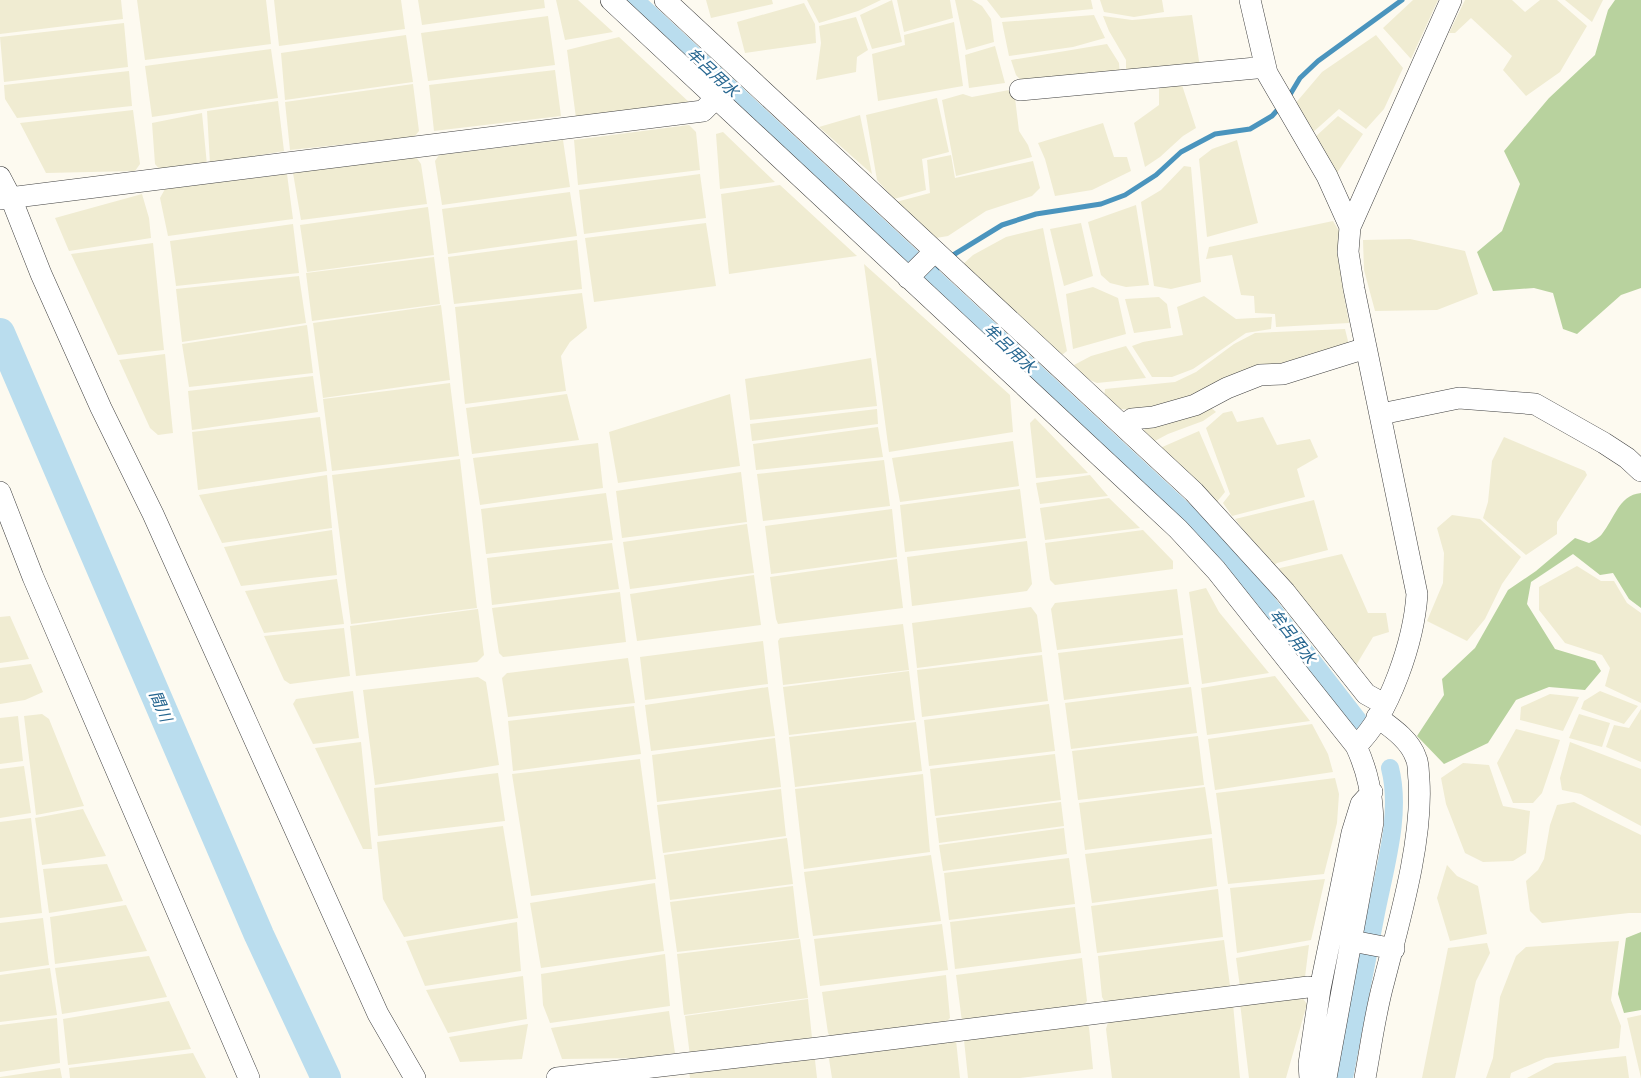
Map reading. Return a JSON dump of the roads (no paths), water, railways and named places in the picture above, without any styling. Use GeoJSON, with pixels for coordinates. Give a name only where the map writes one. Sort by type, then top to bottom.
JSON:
{"type":"FeatureCollection","features":[{"type":"Feature","properties":{"kind":"street"},"geometry":{"type":"LineString","coordinates":[[611,0],[910,275],[1178,529],[1216,570],[1356,746],[1366,766],[1372,792],[1374,822],[1358,943],[1326,1078]]}},
{"type":"Feature","properties":{"kind":"street"},"geometry":{"type":"LineString","coordinates":[[665,0],[938,258],[1124,426],[1234,534],[1412,749],[1417,760],[1420,793],[1417,825],[1389,948],[1365,1078]]}},
{"type":"Feature","properties":{"kind":"street"},"geometry":{"type":"LineString","coordinates":[[1250,0],[1266,73],[1326,176],[1350,227]]}},
{"type":"Feature","properties":{"kind":"street"},"geometry":{"type":"LineString","coordinates":[[1356,746],[1381,711],[1410,646],[1416,619],[1417,594],[1348,252],[1350,227],[1451,0]]}},
{"type":"Feature","properties":{"kind":"street"},"geometry":{"type":"LineString","coordinates":[[1020,90],[1256,68],[1264,64]]}},
{"type":"Feature","properties":{"kind":"street"},"geometry":{"type":"LineString","coordinates":[[5,198],[703,112],[716,98]]}},
{"type":"Feature","properties":{"kind":"street"},"geometry":{"type":"LineString","coordinates":[[0,177],[5,198],[97,399],[157,523],[378,1014],[415,1078]]}},
{"type":"Feature","properties":{"kind":"street"},"geometry":{"type":"LineString","coordinates":[[910,275],[938,258]]}},
{"type":"Feature","properties":{"kind":"street"},"geometry":{"type":"LineString","coordinates":[[1124,426],[1132,419],[1153,416],[1195,405],[1227,388],[1260,375],[1283,374],[1366,348]]}},
{"type":"Feature","properties":{"kind":"street"},"geometry":{"type":"LineString","coordinates":[[1381,414],[1459,398],[1535,404],[1604,443],[1627,458],[1641,471]]}},
{"type":"Feature","properties":{"kind":"street"},"geometry":{"type":"LineString","coordinates":[[0,492],[33,577],[249,1078]]}},
{"type":"Feature","properties":{"kind":"street"},"geometry":{"type":"LineString","coordinates":[[1310,1078],[1309,1064],[1320,989],[1352,833],[1361,804],[1372,792]]}},
{"type":"Feature","properties":{"kind":"street"},"geometry":{"type":"LineString","coordinates":[[1358,943],[1389,948]]}},
{"type":"Feature","properties":{"kind":"street"},"geometry":{"type":"LineString","coordinates":[[557,1078],[818,1048],[1308,987],[1320,989]]}},
{"type":"Feature","properties":{"kind":"waterway","name":"牟呂用水"},"geometry":{"type":"LineString","coordinates":[[635,0],[1196,522],[1259,592],[1358,720]]}},
{"type":"Feature","properties":{"kind":"waterway"},"geometry":{"type":"LineString","coordinates":[[1288,98],[1300,78],[1318,61],[1402,0]]}},
{"type":"Feature","properties":{"kind":"waterway"},"geometry":{"type":"LineString","coordinates":[[950,257],[1002,225],[1036,214],[1101,204],[1125,195],[1156,175],[1181,152],[1215,134],[1250,129],[1272,116],[1281,106]]}},
{"type":"Feature","properties":{"kind":"waterway"},"geometry":{"type":"LineString","coordinates":[[930,276],[942,264]]}},
{"type":"Feature","properties":{"kind":"waterway","name":"間川"},"geometry":{"type":"LineString","coordinates":[[0,333],[259,935],[326,1078]]}},
{"type":"Feature","properties":{"kind":"waterway","name":"牟呂用水"},"geometry":{"type":"LineString","coordinates":[[1344,1078],[1393,823],[1393,786],[1390,768]]}}]}
